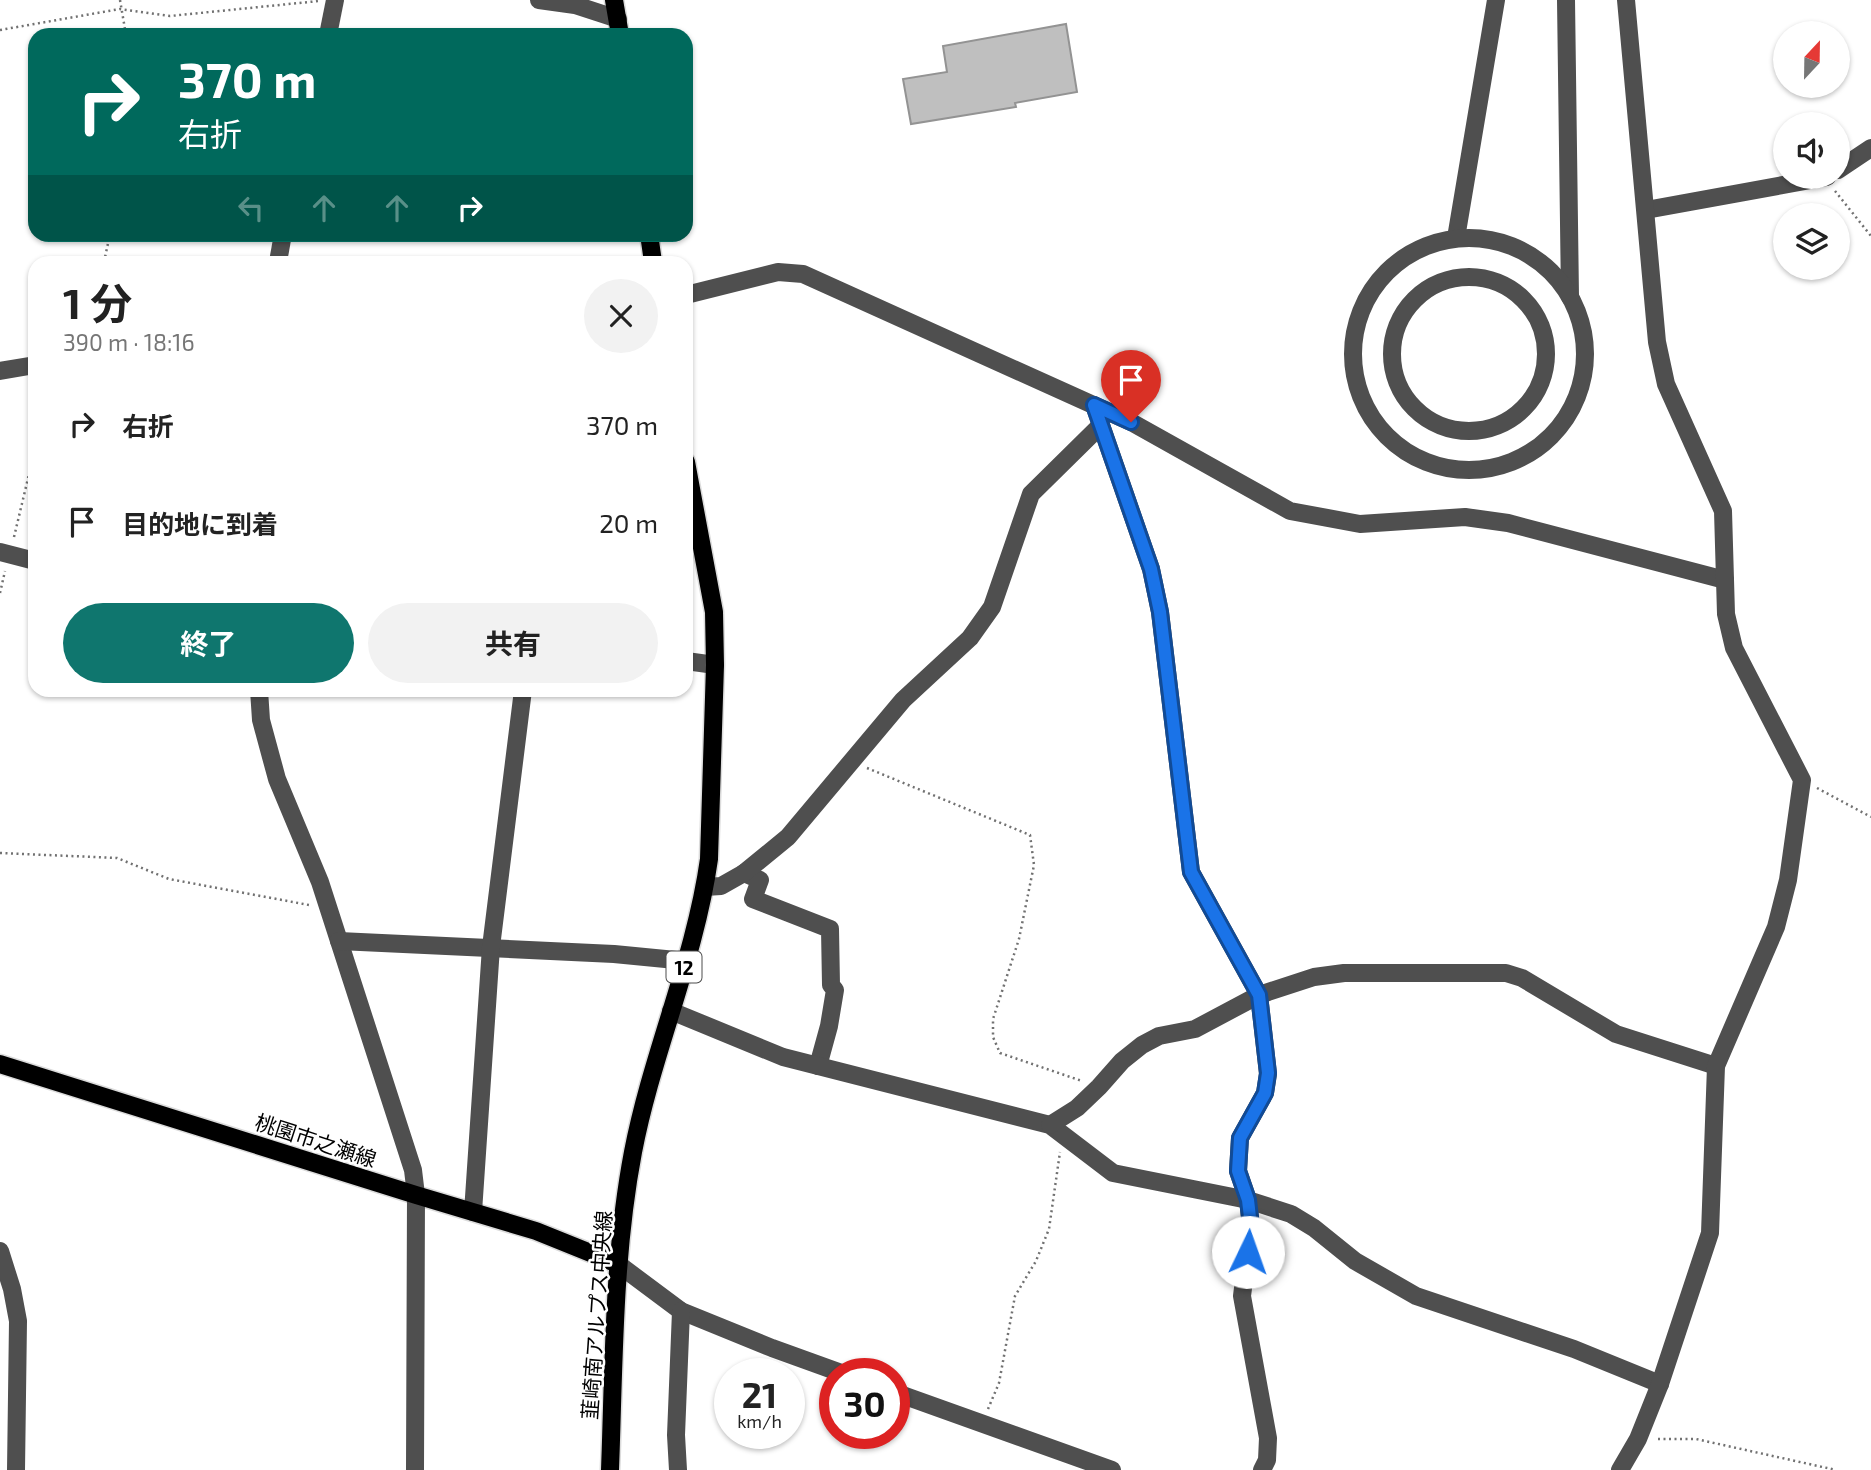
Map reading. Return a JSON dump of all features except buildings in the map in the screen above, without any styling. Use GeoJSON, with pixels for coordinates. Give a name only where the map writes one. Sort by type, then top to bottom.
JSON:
{"type":"FeatureCollection","features":[{"type":"Feature","properties":{"kind":"main road"},"geometry":{"type":"LineString","coordinates":[[614,0],[619,27]]}},
{"type":"Feature","properties":{"kind":"main road","name":"韮崎南アルプス中央線"},"geometry":{"type":"LineString","coordinates":[[610,1470],[618,1264],[633,1153],[686,961],[705,887],[709,859],[714,612],[693,500]]}},
{"type":"Feature","properties":{"kind":"main road","name":"桃園市之瀬線"},"geometry":{"type":"LineString","coordinates":[[0,1064],[536,1231],[618,1264]]}},
{"type":"Feature","properties":{"kind":"street"},"geometry":{"type":"LineString","coordinates":[[329,28],[335,0]]}},
{"type":"Feature","properties":{"kind":"street"},"geometry":{"type":"LineString","coordinates":[[539,0],[575,5],[619,27]]}},
{"type":"Feature","properties":{"kind":"street"},"geometry":{"type":"LineString","coordinates":[[1456,238],[1496,0]]}},
{"type":"Feature","properties":{"kind":"street"},"geometry":{"type":"LineString","coordinates":[[1566,0],[1570,297]]}},
{"type":"Feature","properties":{"kind":"street"},"geometry":{"type":"LineString","coordinates":[[1620,1470],[1638,1439],[1660,1384],[1710,1233],[1716,1066],[1776,926],[1788,880],[1802,780],[1734,648],[1726,614],[1723,511],[1674,405],[1659,353],[1626,0]]}},
{"type":"Feature","properties":{"kind":"street"},"geometry":{"type":"LineString","coordinates":[[1850,162],[1871,148]]}},
{"type":"Feature","properties":{"kind":"street"},"geometry":{"type":"LineString","coordinates":[[1646,211],[1773,186]]}},
{"type":"Feature","properties":{"kind":"street"},"geometry":{"type":"LineString","coordinates":[[1456,238],[1483,238],[1510,245],[1534,257],[1554,275],[1570,297],[1581,322],[1585,348],[1583,375],[1575,401],[1562,424],[1543,443],[1520,458],[1495,467],[1468,470],[1441,466],[1415,457],[1393,442],[1375,422],[1361,398],[1353,359],[1357,319],[1368,294],[1385,273],[1406,256],[1430,244],[1456,238]]}},
{"type":"Feature","properties":{"kind":"street"},"geometry":{"type":"LineString","coordinates":[[693,293],[778,272],[803,274],[1131,422],[1290,511],[1360,524],[1465,517],[1508,523],[1725,580]]}},
{"type":"Feature","properties":{"kind":"street"},"geometry":{"type":"LineString","coordinates":[[1461,278],[1492,280],[1510,288],[1526,301],[1538,318],[1545,337],[1547,357],[1544,377],[1536,396],[1523,411],[1506,423],[1487,430],[1467,432],[1447,429],[1428,420],[1412,407],[1400,391],[1393,372],[1391,352],[1394,331],[1403,313],[1416,297],[1432,286],[1461,278]]}},
{"type":"Feature","properties":{"kind":"street"},"geometry":{"type":"LineString","coordinates":[[0,371],[28,366]]}},
{"type":"Feature","properties":{"kind":"street"},"geometry":{"type":"LineString","coordinates":[[1094,405],[1151,569],[1160,612],[1191,872],[1259,995],[1268,1073],[1265,1093],[1240,1138],[1238,1171],[1248,1200],[1251,1226],[1241,1296],[1268,1438],[1267,1460],[1262,1470]]}},
{"type":"Feature","properties":{"kind":"street"},"geometry":{"type":"LineString","coordinates":[[705,887],[721,886],[744,873],[788,837],[903,700],[970,639],[992,607],[1031,494],[1101,425]]}},
{"type":"Feature","properties":{"kind":"street"},"geometry":{"type":"LineString","coordinates":[[5,553],[28,559]]}},
{"type":"Feature","properties":{"kind":"street"},"geometry":{"type":"LineString","coordinates":[[693,662],[715,666]]}},
{"type":"Feature","properties":{"kind":"street"},"geometry":{"type":"LineString","coordinates":[[259,697],[261,720],[277,779],[320,882],[414,1170],[415,1470]]}},
{"type":"Feature","properties":{"kind":"street"},"geometry":{"type":"LineString","coordinates":[[473,1212],[491,947],[522,697]]}},
{"type":"Feature","properties":{"kind":"street"},"geometry":{"type":"LineString","coordinates":[[744,873],[760,880],[753,899],[830,929],[831,985],[835,990],[818,1066]]}},
{"type":"Feature","properties":{"kind":"street"},"geometry":{"type":"LineString","coordinates":[[339,941],[614,954],[686,961]]}},
{"type":"Feature","properties":{"kind":"street"},"geometry":{"type":"LineString","coordinates":[[1057,1130],[1122,1061],[1142,1045],[1159,1036],[1195,1029],[1259,995],[1314,977],[1344,973],[1506,973],[1522,978],[1616,1034],[1716,1066]]}},
{"type":"Feature","properties":{"kind":"street"},"geometry":{"type":"LineString","coordinates":[[671,1012],[783,1057],[1057,1130],[1113,1173],[1248,1200],[1291,1214],[1314,1228],[1355,1261],[1416,1296],[1574,1349],[1660,1384]]}},
{"type":"Feature","properties":{"kind":"street"},"geometry":{"type":"LineString","coordinates":[[0,1251],[19,1321],[16,1470]]}},
{"type":"Feature","properties":{"kind":"street"},"geometry":{"type":"LineString","coordinates":[[618,1264],[681,1311],[819,1365]]}},
{"type":"Feature","properties":{"kind":"street"},"geometry":{"type":"LineString","coordinates":[[678,1470],[676,1435],[681,1311]]}},
{"type":"Feature","properties":{"kind":"street"},"geometry":{"type":"LineString","coordinates":[[910,1398],[1112,1470]]}},
{"type":"Feature","properties":{"kind":"path"},"geometry":{"type":"LineString","coordinates":[[120,0],[124,28]]}},
{"type":"Feature","properties":{"kind":"path"},"geometry":{"type":"LineString","coordinates":[[0,30],[120,9],[170,16],[335,0]]}},
{"type":"Feature","properties":{"kind":"path"},"geometry":{"type":"LineString","coordinates":[[1839,189],[1871,236]]}},
{"type":"Feature","properties":{"kind":"path"},"geometry":{"type":"LineString","coordinates":[[0,593],[5,553],[28,473]]}},
{"type":"Feature","properties":{"kind":"path"},"geometry":{"type":"LineString","coordinates":[[851,762],[1030,835],[1034,865],[1019,939],[993,1019],[993,1037],[1000,1053],[1100,1087]]}},
{"type":"Feature","properties":{"kind":"path"},"geometry":{"type":"LineString","coordinates":[[1802,780],[1871,817]]}},
{"type":"Feature","properties":{"kind":"path"},"geometry":{"type":"LineString","coordinates":[[0,853],[117,858],[169,879],[328,908]]}},
{"type":"Feature","properties":{"kind":"path"},"geometry":{"type":"LineString","coordinates":[[982,1423],[999,1383],[1015,1296],[1036,1261],[1049,1229],[1057,1130]]}},
{"type":"Feature","properties":{"kind":"path"},"geometry":{"type":"LineString","coordinates":[[1638,1439],[1696,1440],[1836,1470]]}},
{"type":"Feature","properties":{"kind":"route"},"geometry":{"type":"LineString","coordinates":[[1131,422],[1094,405],[1151,569],[1160,612],[1191,872],[1259,995],[1268,1073],[1265,1093],[1240,1138],[1238,1171],[1248,1200],[1251,1226],[1248,1252]]}}]}
